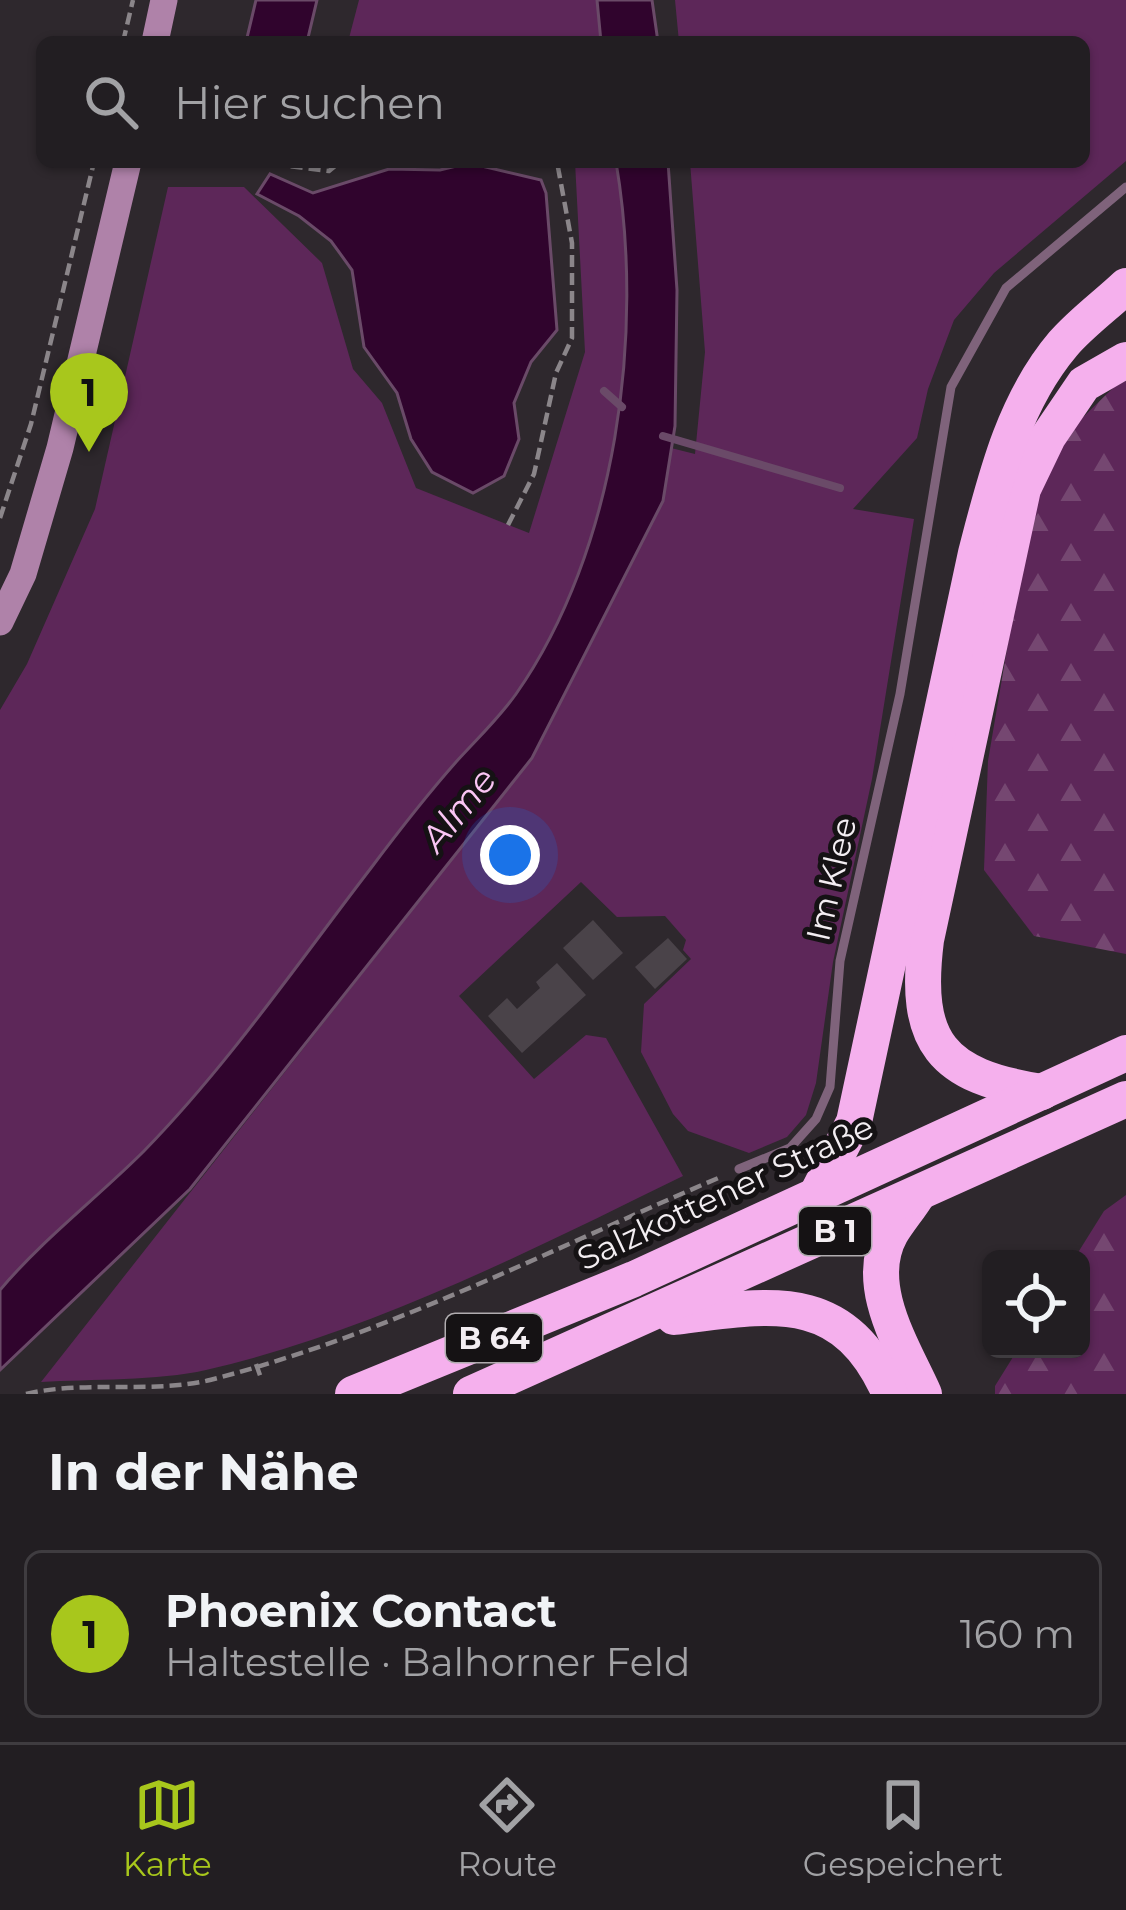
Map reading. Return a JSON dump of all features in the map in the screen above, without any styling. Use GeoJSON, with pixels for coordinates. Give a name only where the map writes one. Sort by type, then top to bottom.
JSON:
{"type":"FeatureCollection","features":[{"type":"Feature","properties":{"kind":"highway"},"geometry":{"type":"LineString","coordinates":[[818,1192],[854,1122],[997,473],[1016,418],[1063,344],[1126,286]]}},
{"type":"Feature","properties":{"kind":"highway"},"geometry":{"type":"LineString","coordinates":[[1042,1092],[972,1076],[948,1059],[934,1040],[924,1012],[921,980],[1023,489],[1048,437],[1084,384],[1126,360]]}},
{"type":"Feature","properties":{"kind":"highway","name":"Salzkottener Straße"},"geometry":{"type":"LineString","coordinates":[[353,1394],[634,1279],[1126,1053]]}},
{"type":"Feature","properties":{"kind":"highway","name":"B 1"},"geometry":{"type":"LineString","coordinates":[[640,1321],[1126,1099]]}},
{"type":"Feature","properties":{"kind":"highway"},"geometry":{"type":"LineString","coordinates":[[920,1192],[890,1234],[881,1268],[889,1316],[924,1394]]}},
{"type":"Feature","properties":{"kind":"highway"},"geometry":{"type":"LineString","coordinates":[[640,1321],[782,1306],[813,1312],[838,1324],[862,1345],[890,1394]]}},
{"type":"Feature","properties":{"kind":"highway","name":"B 64"},"geometry":{"type":"LineString","coordinates":[[471,1394],[640,1321]]}},
{"type":"Feature","properties":{"kind":"street"},"geometry":{"type":"LineString","coordinates":[[156,36],[164,0]]}},
{"type":"Feature","properties":{"kind":"street"},"geometry":{"type":"LineString","coordinates":[[3,611],[23,574],[60,448],[127,168]]}},
{"type":"Feature","properties":{"kind":"lane","name":"Im Klee"},"geometry":{"type":"LineString","coordinates":[[739,1169],[790,1148],[816,1118],[830,1087],[840,961],[900,694],[951,387],[1006,288],[1126,187]]}},
{"type":"Feature","properties":{"kind":"path"},"geometry":{"type":"LineString","coordinates":[[124,36],[133,0]]}},
{"type":"Feature","properties":{"kind":"path"},"geometry":{"type":"LineString","coordinates":[[0,518],[31,424],[93,168]]}},
{"type":"Feature","properties":{"kind":"path"},"geometry":{"type":"LineString","coordinates":[[508,525],[534,474],[556,374],[572,338],[572,243],[558,168]]}},
{"type":"Feature","properties":{"kind":"path"},"geometry":{"type":"LineString","coordinates":[[26,1394],[206,1382],[330,1344],[508,1274],[739,1169]]}},
{"type":"Feature","properties":{"kind":"path"},"geometry":{"type":"LineString","coordinates":[[256,1364],[262,1381]]}},
{"type":"Feature","properties":{"kind":"green space"},"geometry":{"type":"Polygon","coordinates":[[[359,0],[597,0],[600,36],[350,36],[359,0]]]}},
{"type":"Feature","properties":{"kind":"green space"},"geometry":{"type":"Polygon","coordinates":[[[675,0],[1126,0],[1126,161],[994,273],[954,320],[928,389],[917,438],[853,509],[914,519],[872,779],[833,962],[816,1083],[806,1115],[787,1137],[749,1153],[688,1131],[673,1114],[641,1052],[644,1004],[691,959],[683,950],[686,940],[665,916],[617,917],[581,882],[459,996],[534,1079],[586,1035],[606,1038],[683,1176],[450,1286],[268,1354],[167,1376],[41,1382],[532,758],[663,501],[671,448],[695,454],[705,352],[690,168],[1090,168],[1090,36],[678,36],[675,0]]]}},
{"type":"Feature","properties":{"kind":"green space"},"geometry":{"type":"Polygon","coordinates":[[[575,168],[617,168],[627,297],[615,438],[600,507],[550,637],[516,694],[412,814],[205,1084],[144,1151],[0,1290],[0,710],[27,664],[95,509],[168,187],[244,187],[322,263],[353,369],[382,403],[416,488],[529,533],[585,352],[575,168]]]}},
{"type":"Feature","properties":{"kind":"green space"},"geometry":{"type":"Polygon","coordinates":[[[1126,381],[1126,954],[1034,936],[984,870],[988,761],[1028,525],[1046,471],[1074,426],[1126,381]]]}},
{"type":"Feature","properties":{"kind":"green space"},"geometry":{"type":"Polygon","coordinates":[[[1126,1195],[1126,1394],[995,1394],[1012,1358],[1090,1358],[1090,1250],[1080,1250],[1104,1211],[1126,1195]]]}},
{"type":"Feature","properties":{"kind":"water"},"geometry":{"type":"Polygon","coordinates":[[[256,0],[317,0],[308,36],[247,36],[256,0]]]}},
{"type":"Feature","properties":{"kind":"water"},"geometry":{"type":"Polygon","coordinates":[[[597,0],[652,0],[657,36],[600,36],[597,0]]]}},
{"type":"Feature","properties":{"kind":"water"},"geometry":{"type":"Polygon","coordinates":[[[490,168],[541,180],[546,193],[557,330],[531,362],[514,403],[519,439],[504,476],[473,493],[432,472],[411,439],[397,393],[364,347],[352,270],[331,241],[299,216],[257,194],[270,174],[313,193],[389,169],[490,168]]]}},
{"type":"Feature","properties":{"kind":"water","name":"Alme"},"geometry":{"type":"Polygon","coordinates":[[[617,168],[668,168],[677,290],[675,426],[663,501],[532,758],[190,1189],[0,1370],[0,1290],[144,1151],[205,1084],[412,814],[516,694],[550,637],[600,507],[615,438],[627,297],[617,168]]]}},
{"type":"Feature","properties":{"kind":"building"},"geometry":{"type":"Polygon","coordinates":[[[593,920],[623,953],[593,980],[563,948],[593,920]]]}},
{"type":"Feature","properties":{"kind":"building"},"geometry":{"type":"Polygon","coordinates":[[[668,938],[687,959],[655,989],[635,967],[668,938]]]}},
{"type":"Feature","properties":{"kind":"building"},"geometry":{"type":"Polygon","coordinates":[[[557,963],[586,995],[522,1053],[488,1016],[507,998],[517,1009],[557,963]]]}},
{"type":"Feature","properties":{"kind":"waterway"},"geometry":{"type":"LineString","coordinates":[[604,391],[622,407]]}},
{"type":"Feature","properties":{"kind":"waterway"},"geometry":{"type":"LineString","coordinates":[[663,436],[840,488]]}},
{"type":"Feature","properties":{"kind":"place","name":"Phoenix Contact"},"geometry":{"type":"Point","coordinates":[89,452]}}]}
